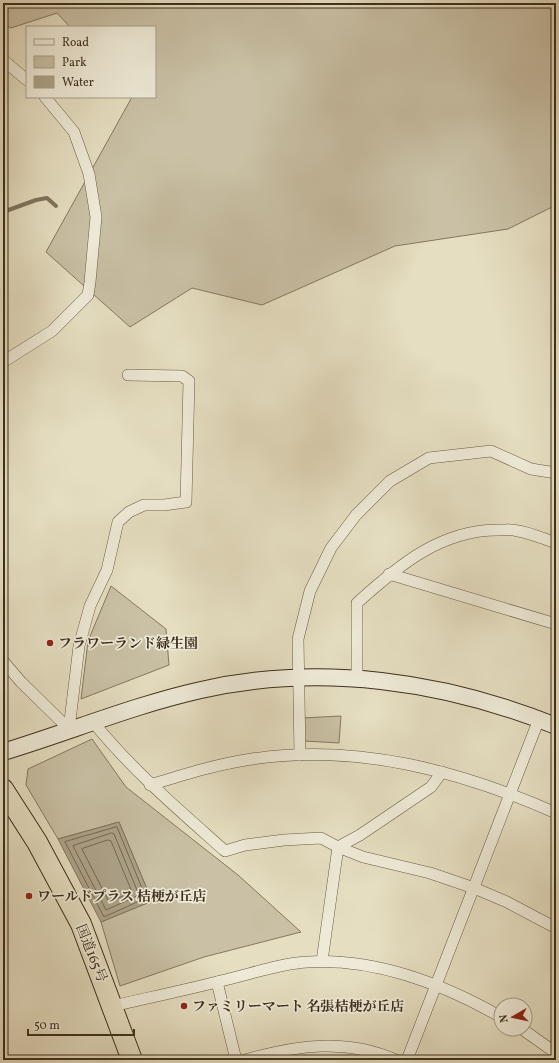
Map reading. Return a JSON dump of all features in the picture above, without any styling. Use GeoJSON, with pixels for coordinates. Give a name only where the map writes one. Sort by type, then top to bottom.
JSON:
{"type":"FeatureCollection","features":[{"type":"Feature","properties":{"kind":"highway","name":"国道165号"},"geometry":{"type":"LineString","coordinates":[[3,789],[37,842],[81,924],[114,1006],[132,1060]]}},
{"type":"Feature","properties":{"kind":"street"},"geometry":{"type":"LineString","coordinates":[[3,60],[26,79]]}},
{"type":"Feature","properties":{"kind":"street"},"geometry":{"type":"LineString","coordinates":[[3,362],[52,331],[88,295],[96,217],[89,174],[74,132],[46,98]]}},
{"type":"Feature","properties":{"kind":"street"},"geometry":{"type":"LineString","coordinates":[[69,729],[80,646],[90,606],[106,570],[118,522],[129,512],[144,505],[164,505],[186,502],[189,381],[182,376],[128,375]]}},
{"type":"Feature","properties":{"kind":"street"},"geometry":{"type":"LineString","coordinates":[[300,755],[300,677],[298,638],[310,591],[335,543],[356,515],[390,481],[429,458],[491,451],[531,469],[556,473]]}},
{"type":"Feature","properties":{"kind":"street"},"geometry":{"type":"LineString","coordinates":[[357,678],[356,603],[389,574],[430,548],[455,536],[480,530],[517,530],[556,543]]}},
{"type":"Feature","properties":{"kind":"street"},"geometry":{"type":"LineString","coordinates":[[389,574],[556,624]]}},
{"type":"Feature","properties":{"kind":"street"},"geometry":{"type":"LineString","coordinates":[[3,661],[21,682],[69,729]]}},
{"type":"Feature","properties":{"kind":"street"},"geometry":{"type":"LineString","coordinates":[[3,752],[69,729],[94,723],[149,704],[200,690],[266,678],[357,678],[435,688],[481,700],[556,726]]}},
{"type":"Feature","properties":{"kind":"street"},"geometry":{"type":"LineString","coordinates":[[407,1060],[539,719]]}},
{"type":"Feature","properties":{"kind":"street"},"geometry":{"type":"LineString","coordinates":[[94,723],[113,747],[150,785],[225,851],[245,845],[284,840],[321,838],[363,857],[430,873],[474,888],[508,902],[556,928]]}},
{"type":"Feature","properties":{"kind":"street"},"geometry":{"type":"LineString","coordinates":[[150,785],[224,764],[252,759],[325,754],[395,761],[474,780],[511,793],[556,813]]}},
{"type":"Feature","properties":{"kind":"street"},"geometry":{"type":"LineString","coordinates":[[338,847],[360,835],[431,786],[442,772]]}},
{"type":"Feature","properties":{"kind":"street"},"geometry":{"type":"LineString","coordinates":[[322,961],[338,847]]}},
{"type":"Feature","properties":{"kind":"street"},"geometry":{"type":"LineString","coordinates":[[114,1006],[291,964],[322,961],[383,968],[435,986],[493,1013]]}},
{"type":"Feature","properties":{"kind":"street"},"geometry":{"type":"LineString","coordinates":[[217,982],[236,1060]]}},
{"type":"Feature","properties":{"kind":"street"},"geometry":{"type":"LineString","coordinates":[[533,1036],[556,1052]]}},
{"type":"Feature","properties":{"kind":"street"},"geometry":{"type":"LineString","coordinates":[[245,1060],[297,1047],[330,1045],[376,1053],[396,1060]]}},
{"type":"Feature","properties":{"kind":"green space"},"geometry":{"type":"Polygon","coordinates":[[[3,3],[556,3],[556,205],[508,229],[395,246],[262,305],[192,288],[130,327],[46,252],[131,98],[156,98],[156,26],[69,26],[57,13],[11,28],[3,24],[3,3]]]}},
{"type":"Feature","properties":{"kind":"green space"},"geometry":{"type":"Polygon","coordinates":[[[111,586],[166,629],[169,665],[81,699],[88,641],[111,586]]]}},
{"type":"Feature","properties":{"kind":"green space"},"geometry":{"type":"Polygon","coordinates":[[[341,716],[339,743],[304,741],[302,718],[341,716]]]}},
{"type":"Feature","properties":{"kind":"green space"},"geometry":{"type":"Polygon","coordinates":[[[92,739],[126,787],[238,875],[301,932],[204,957],[120,986],[101,922],[152,901],[119,822],[58,839],[26,785],[28,769],[92,739]]]}},
{"type":"Feature","properties":{"kind":"water"},"geometry":{"type":"Polygon","coordinates":[[[119,822],[152,901],[101,922],[58,839],[119,822]]]}},
{"type":"Feature","properties":{"kind":"waterway"},"geometry":{"type":"LineString","coordinates":[[3,212],[36,200],[47,198],[56,206]]}},
{"type":"Feature","properties":{"kind":"place","name":"フラワーランド緑生園"},"geometry":{"type":"Point","coordinates":[50,643]}},
{"type":"Feature","properties":{"kind":"place","name":"ワールドプラス 桔梗が丘店"},"geometry":{"type":"Point","coordinates":[29,896]}},
{"type":"Feature","properties":{"kind":"place","name":"ファミリーマート 名張桔梗が丘店"},"geometry":{"type":"Point","coordinates":[184,1006]}}]}
